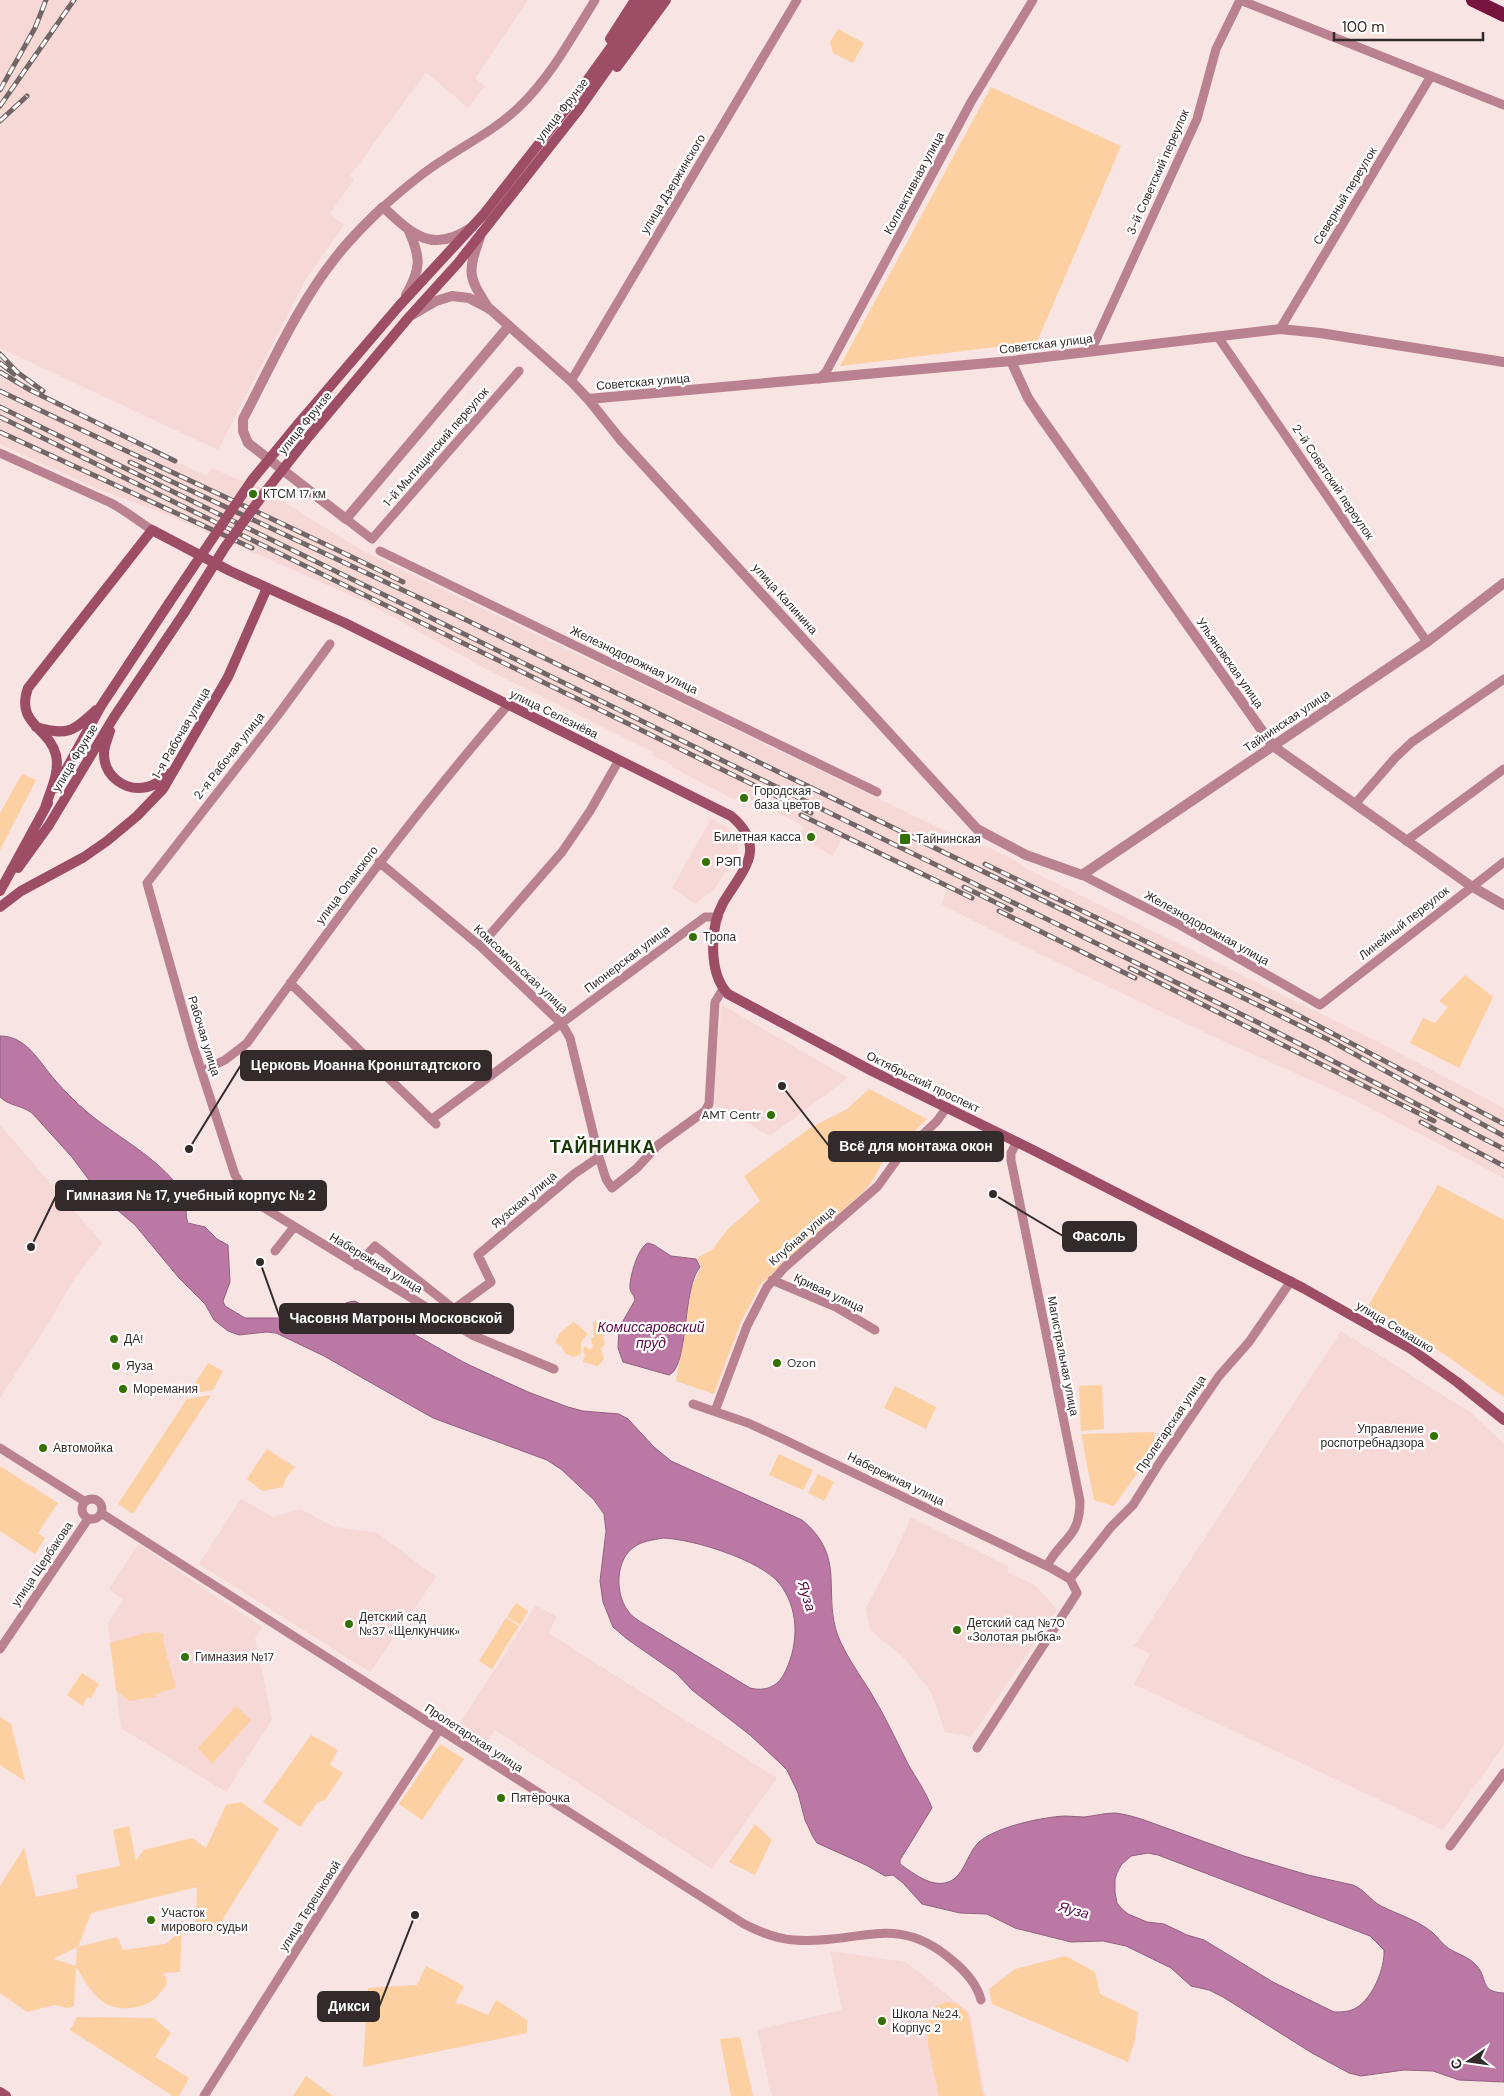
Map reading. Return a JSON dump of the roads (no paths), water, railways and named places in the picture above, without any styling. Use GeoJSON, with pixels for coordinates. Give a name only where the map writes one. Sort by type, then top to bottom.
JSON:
{"type":"FeatureCollection","features":[{"type":"Feature","properties":{"kind":"highway"},"geometry":{"type":"LineString","coordinates":[[1473,0],[1504,15]]}},
{"type":"Feature","properties":{"kind":"main road"},"geometry":{"type":"LineString","coordinates":[[570,104],[634,0]]}},
{"type":"Feature","properties":{"kind":"main road","name":"улица Фрунзе"},"geometry":{"type":"LineString","coordinates":[[2,887],[49,825],[114,717],[184,613],[225,547],[310,435],[409,317],[458,263],[478,228],[645,0]]}},
{"type":"Feature","properties":{"kind":"main road","name":"улица Фрунзе"},"geometry":{"type":"LineString","coordinates":[[2,887],[101,706],[252,480],[399,306],[478,228],[577,112],[656,0]]}},
{"type":"Feature","properties":{"kind":"main road"},"geometry":{"type":"LineString","coordinates":[[577,112],[628,54],[666,0]]}},
{"type":"Feature","properties":{"kind":"main road"},"geometry":{"type":"LineString","coordinates":[[45,808],[56,774],[56,756],[51,744],[30,721],[25,709],[24,702],[28,688],[152,530]]}},
{"type":"Feature","properties":{"kind":"main road","name":"улица Селезнёва"},"geometry":{"type":"LineString","coordinates":[[152,530],[230,571],[345,623],[508,706],[722,810],[736,820],[746,832],[750,846],[750,856],[722,905],[718,917]]}},
{"type":"Feature","properties":{"kind":"main road","name":"1-я Рабочая улица"},"geometry":{"type":"LineString","coordinates":[[0,908],[21,891],[84,857],[107,841],[163,789],[228,677],[267,588]]}},
{"type":"Feature","properties":{"kind":"main road"},"geometry":{"type":"LineString","coordinates":[[35,727],[54,732],[68,732],[80,725],[101,706]]}},
{"type":"Feature","properties":{"kind":"main road"},"geometry":{"type":"LineString","coordinates":[[114,717],[104,752],[107,766],[114,778],[126,786],[140,788],[154,785],[173,771]]}},
{"type":"Feature","properties":{"kind":"main road"},"geometry":{"type":"LineString","coordinates":[[718,917],[714,942],[714,966],[718,982],[723,989]]}},
{"type":"Feature","properties":{"kind":"main road","name":"Октябрьский проспект"},"geometry":{"type":"LineString","coordinates":[[723,989],[745,1004],[872,1071],[1265,1268]]}},
{"type":"Feature","properties":{"kind":"main road","name":"улица Семашко"},"geometry":{"type":"LineString","coordinates":[[1265,1268],[1411,1350],[1457,1382],[1504,1420]]}},
{"type":"Feature","properties":{"kind":"main road"},"geometry":{"type":"LineString","coordinates":[[0,2092],[6,2096]]}},
{"type":"Feature","properties":{"kind":"street"},"geometry":{"type":"LineString","coordinates":[[508,327],[346,520],[248,443],[244,436],[243,422],[291,326],[315,287],[336,258],[383,207],[429,170],[498,124],[517,109],[540,86],[596,0]]}},
{"type":"Feature","properties":{"kind":"street","name":"улица Дзержинского"},"geometry":{"type":"LineString","coordinates":[[571,381],[796,0]]}},
{"type":"Feature","properties":{"kind":"street","name":"Коллективная улица"},"geometry":{"type":"LineString","coordinates":[[820,379],[826,372],[971,102],[1032,0]]}},
{"type":"Feature","properties":{"kind":"street"},"geometry":{"type":"LineString","coordinates":[[1240,0],[1504,105]]}},
{"type":"Feature","properties":{"kind":"street","name":"3-й Советский переулок"},"geometry":{"type":"LineString","coordinates":[[1091,351],[1197,119],[1216,50],[1240,0]]}},
{"type":"Feature","properties":{"kind":"street","name":"Северный переулок"},"geometry":{"type":"LineString","coordinates":[[1280,329],[1431,76]]}},
{"type":"Feature","properties":{"kind":"street"},"geometry":{"type":"LineString","coordinates":[[383,207],[409,231],[423,238],[442,240],[478,228],[470,272],[475,287],[490,310]]}},
{"type":"Feature","properties":{"kind":"street"},"geometry":{"type":"LineString","coordinates":[[399,306],[412,285],[418,266],[417,249],[409,231]]}},
{"type":"Feature","properties":{"kind":"street"},"geometry":{"type":"LineString","coordinates":[[409,317],[436,301],[452,296],[469,298],[490,310]]}},
{"type":"Feature","properties":{"kind":"street","name":"улица Калинина"},"geometry":{"type":"LineString","coordinates":[[490,310],[571,381],[588,399],[620,439],[977,829],[1026,854],[1082,875]]}},
{"type":"Feature","properties":{"kind":"street","name":"Советская улица"},"geometry":{"type":"LineString","coordinates":[[588,399],[1011,361],[1280,329],[1320,333],[1504,362]]}},
{"type":"Feature","properties":{"kind":"street","name":"2-й Советский переулок"},"geometry":{"type":"LineString","coordinates":[[1218,337],[1427,642]]}},
{"type":"Feature","properties":{"kind":"street","name":"Ульяновская улица"},"geometry":{"type":"LineString","coordinates":[[1011,361],[1028,398],[1040,416],[1273,746],[1471,886],[1504,905]]}},
{"type":"Feature","properties":{"kind":"street","name":"1-й Мытищинский переулок"},"geometry":{"type":"LineString","coordinates":[[346,520],[372,539],[519,372]]}},
{"type":"Feature","properties":{"kind":"street"},"geometry":{"type":"LineString","coordinates":[[0,453],[111,503],[152,530]]}},
{"type":"Feature","properties":{"kind":"street","name":"Железнодорожная улица"},"geometry":{"type":"LineString","coordinates":[[380,550],[877,792]]}},
{"type":"Feature","properties":{"kind":"street","name":"Тайнинская улица"},"geometry":{"type":"LineString","coordinates":[[1082,875],[1427,642],[1504,583]]}},
{"type":"Feature","properties":{"kind":"street","name":"2-я Рабочая улица"},"geometry":{"type":"LineString","coordinates":[[148,884],[330,644]]}},
{"type":"Feature","properties":{"kind":"street"},"geometry":{"type":"LineString","coordinates":[[1355,804],[1395,758],[1412,742],[1504,679]]}},
{"type":"Feature","properties":{"kind":"street","name":"улица Опанского"},"geometry":{"type":"LineString","coordinates":[[202,1071],[225,1060],[247,1043],[379,862],[460,760],[508,706]]}},
{"type":"Feature","properties":{"kind":"street"},"geometry":{"type":"LineString","coordinates":[[480,946],[562,852],[590,811],[619,760]]}},
{"type":"Feature","properties":{"kind":"street"},"geometry":{"type":"LineString","coordinates":[[1406,841],[1504,769]]}},
{"type":"Feature","properties":{"kind":"street","name":"Комсомольская улица"},"geometry":{"type":"LineString","coordinates":[[379,862],[480,946],[562,1024],[570,1038],[599,1157]]}},
{"type":"Feature","properties":{"kind":"street","name":"Линейный переулок"},"geometry":{"type":"LineString","coordinates":[[1320,1005],[1504,862]]}},
{"type":"Feature","properties":{"kind":"street","name":"Железнодорожная улица"},"geometry":{"type":"LineString","coordinates":[[1082,875],[1180,925],[1320,1005]]}},
{"type":"Feature","properties":{"kind":"street","name":"Рабочая улица"},"geometry":{"type":"LineString","coordinates":[[148,884],[202,1071],[240,1184],[248,1196],[294,1227]]}},
{"type":"Feature","properties":{"kind":"street","name":"Пионерская улица"},"geometry":{"type":"LineString","coordinates":[[290,983],[434,1122],[705,917],[718,917]]}},
{"type":"Feature","properties":{"kind":"street"},"geometry":{"type":"LineString","coordinates":[[599,1157],[606,1179],[612,1188],[637,1168],[658,1145],[707,1108],[715,1002],[723,989]]}},
{"type":"Feature","properties":{"kind":"street","name":"Клубная улица"},"geometry":{"type":"LineString","coordinates":[[715,1411],[746,1326],[761,1296],[772,1280],[878,1186],[898,1158],[937,1121],[946,1108]]}},
{"type":"Feature","properties":{"kind":"street","name":"Магистральная улица"},"geometry":{"type":"LineString","coordinates":[[1016,1142],[1011,1153],[1011,1160],[1080,1501],[1079,1518],[1074,1533],[1056,1550],[1047,1566]]}},
{"type":"Feature","properties":{"kind":"street","name":"Яузская улица"},"geometry":{"type":"LineString","coordinates":[[357,1266],[375,1246],[454,1310],[491,1282],[478,1255],[574,1174],[599,1157]]}},
{"type":"Feature","properties":{"kind":"street"},"geometry":{"type":"LineString","coordinates":[[275,1251],[294,1227]]}},
{"type":"Feature","properties":{"kind":"street","name":"Набережная улица"},"geometry":{"type":"LineString","coordinates":[[294,1227],[472,1335],[554,1369]]}},
{"type":"Feature","properties":{"kind":"street","name":"Кривая улица"},"geometry":{"type":"LineString","coordinates":[[772,1280],[836,1307],[875,1330]]}},
{"type":"Feature","properties":{"kind":"street","name":"Пролетарская улица"},"geometry":{"type":"LineString","coordinates":[[1070,1579],[1111,1526],[1133,1505],[1219,1376],[1249,1342],[1291,1281]]}},
{"type":"Feature","properties":{"kind":"street","name":"Набережная улица"},"geometry":{"type":"LineString","coordinates":[[693,1404],[748,1423],[783,1439],[1047,1566],[1070,1579]]}},
{"type":"Feature","properties":{"kind":"street"},"geometry":{"type":"LineString","coordinates":[[0,1448],[84,1501],[97,1500],[102,1507],[102,1513],[97,1518],[88,1519],[81,1511],[84,1501]]}},
{"type":"Feature","properties":{"kind":"street","name":"Пролетарская улица"},"geometry":{"type":"LineString","coordinates":[[102,1513],[744,1924],[759,1932],[785,1939],[814,1941],[891,1932],[906,1934],[923,1940],[943,1952],[974,1983],[981,2000]]}},
{"type":"Feature","properties":{"kind":"street","name":"улица Щербакова"},"geometry":{"type":"LineString","coordinates":[[0,1649],[88,1519]]}},
{"type":"Feature","properties":{"kind":"street"},"geometry":{"type":"LineString","coordinates":[[977,1748],[1077,1593],[1070,1579]]}},
{"type":"Feature","properties":{"kind":"street","name":"улица Терешковой"},"geometry":{"type":"LineString","coordinates":[[204,2096],[349,1867],[439,1730]]}},
{"type":"Feature","properties":{"kind":"street"},"geometry":{"type":"LineString","coordinates":[[1450,1846],[1504,1773]]}},
{"type":"Feature","properties":{"kind":"water"},"geometry":{"type":"Polygon","coordinates":[[[0,1036],[18,1040],[25,1045],[59,1085],[86,1111],[143,1153],[170,1176],[186,1199],[188,1223],[205,1227],[217,1239],[228,1245],[230,1282],[223,1301],[225,1306],[245,1318],[278,1318],[315,1324],[343,1304],[355,1301],[465,1363],[528,1392],[583,1411],[619,1414],[628,1419],[654,1447],[671,1461],[802,1520],[816,1534],[829,1561],[834,1620],[841,1643],[881,1710],[932,1808],[900,1860],[900,1864],[910,1871],[927,1881],[945,1883],[951,1881],[961,1872],[978,1843],[995,1832],[1044,1818],[1084,1817],[1115,1813],[1144,1820],[1244,1856],[1308,1875],[1353,1885],[1381,1906],[1426,1928],[1448,1948],[1475,1964],[1490,1990],[1504,1993],[1504,2082],[1459,2080],[1433,2071],[1404,2070],[1361,2076],[1349,2073],[1312,2053],[1223,1997],[1209,1990],[1191,1986],[1171,1968],[1126,1946],[1103,1941],[1071,1942],[1015,1928],[987,1914],[960,1913],[922,1904],[893,1875],[885,1876],[866,1865],[817,1843],[805,1820],[798,1793],[787,1770],[750,1735],[692,1690],[676,1673],[613,1627],[603,1602],[600,1581],[606,1531],[604,1514],[594,1500],[562,1470],[547,1460],[433,1418],[324,1356],[276,1333],[266,1332],[239,1335],[228,1331],[214,1320],[205,1304],[179,1278],[135,1225],[102,1197],[71,1156],[32,1113],[0,1097],[0,1036]],[[663,1538],[637,1545],[623,1560],[620,1568],[619,1587],[628,1611],[640,1622],[750,1688],[762,1689],[776,1684],[786,1670],[795,1637],[795,1625],[790,1603],[779,1583],[757,1566],[725,1552],[691,1542],[663,1538]],[[1148,1853],[1131,1856],[1121,1865],[1115,1879],[1117,1903],[1128,1914],[1147,1922],[1164,1924],[1187,1935],[1204,1940],[1273,1982],[1334,2012],[1343,2012],[1356,2008],[1373,1990],[1380,1974],[1384,1950],[1370,1936],[1158,1855],[1148,1853]]]}},
{"type":"Feature","properties":{"kind":"water","name":"Комиссаровский пруд"},"geometry":{"type":"Polygon","coordinates":[[[648,1243],[671,1256],[696,1259],[700,1267],[694,1277],[690,1292],[680,1358],[675,1369],[669,1375],[623,1362],[618,1348],[619,1328],[635,1300],[630,1289],[633,1271],[641,1250],[648,1243]]]}},
{"type":"Feature","properties":{"kind":"railway"},"geometry":{"type":"LineString","coordinates":[[0,90],[35,28],[46,0]]}},
{"type":"Feature","properties":{"kind":"railway"},"geometry":{"type":"LineString","coordinates":[[0,106],[74,0]]}},
{"type":"Feature","properties":{"kind":"railway"},"geometry":{"type":"LineString","coordinates":[[0,121],[27,96]]}},
{"type":"Feature","properties":{"kind":"railway"},"geometry":{"type":"LineString","coordinates":[[0,354],[17,372],[43,391]]}},
{"type":"Feature","properties":{"kind":"railway"},"geometry":{"type":"LineString","coordinates":[[0,363],[14,374]]}},
{"type":"Feature","properties":{"kind":"railway"},"geometry":{"type":"LineString","coordinates":[[0,372],[30,390],[175,461]]}},
{"type":"Feature","properties":{"kind":"railway"},"geometry":{"type":"LineString","coordinates":[[0,391],[403,582]]}},
{"type":"Feature","properties":{"kind":"railway"},"geometry":{"type":"LineString","coordinates":[[0,407],[1257,1022],[1504,1149]]}},
{"type":"Feature","properties":{"kind":"railway"},"geometry":{"type":"LineString","coordinates":[[0,417],[811,813]]}},
{"type":"Feature","properties":{"kind":"railway"},"geometry":{"type":"LineString","coordinates":[[0,432],[252,548]]}},
{"type":"Feature","properties":{"kind":"railway"},"geometry":{"type":"LineString","coordinates":[[130,462],[458,616],[1264,1008],[1329,1040],[1504,1136]]}},
{"type":"Feature","properties":{"kind":"railway"},"geometry":{"type":"LineString","coordinates":[[801,815],[972,898]]}},
{"type":"Feature","properties":{"kind":"railway"},"geometry":{"type":"LineString","coordinates":[[985,864],[1290,1011],[1504,1124]]}},
{"type":"Feature","properties":{"kind":"railway"},"geometry":{"type":"LineString","coordinates":[[964,887],[1011,910]]}},
{"type":"Feature","properties":{"kind":"railway"},"geometry":{"type":"LineString","coordinates":[[999,911],[1135,978]]}},
{"type":"Feature","properties":{"kind":"railway"},"geometry":{"type":"LineString","coordinates":[[1130,968],[1434,1121]]}},
{"type":"Feature","properties":{"kind":"railway"},"geometry":{"type":"LineString","coordinates":[[1421,1122],[1504,1166]]}},
{"type":"Feature","properties":{"kind":"place","name":"КТСМ 17 км"},"geometry":{"type":"Point","coordinates":[253,494]}},
{"type":"Feature","properties":{"kind":"place","name":"Городская база цветов"},"geometry":{"type":"Point","coordinates":[744,798]}},
{"type":"Feature","properties":{"kind":"place","name":"Билетная касса"},"geometry":{"type":"Point","coordinates":[811,837]}},
{"type":"Feature","properties":{"kind":"place","name":"Тайнинская"},"geometry":{"type":"Point","coordinates":[905,839]}},
{"type":"Feature","properties":{"kind":"place","name":"РЭП"},"geometry":{"type":"Point","coordinates":[706,862]}},
{"type":"Feature","properties":{"kind":"place","name":"Тропа"},"geometry":{"type":"Point","coordinates":[693,937]}},
{"type":"Feature","properties":{"kind":"place","name":"Всё для монтажа окон"},"geometry":{"type":"Point","coordinates":[782,1086]}},
{"type":"Feature","properties":{"kind":"place","name":"AMT Centr"},"geometry":{"type":"Point","coordinates":[771,1115]}},
{"type":"Feature","properties":{"kind":"place","name":"Церковь Иоанна Кронштадтского"},"geometry":{"type":"Point","coordinates":[189,1149]}},
{"type":"Feature","properties":{"kind":"place","name":"Фасоль"},"geometry":{"type":"Point","coordinates":[993,1194]}},
{"type":"Feature","properties":{"kind":"place","name":"Гимназия № 17, учебный корпус № 2"},"geometry":{"type":"Point","coordinates":[31,1247]}},
{"type":"Feature","properties":{"kind":"place","name":"Часовня Матроны Московской"},"geometry":{"type":"Point","coordinates":[260,1262]}},
{"type":"Feature","properties":{"kind":"place","name":"ДА!"},"geometry":{"type":"Point","coordinates":[114,1339]}},
{"type":"Feature","properties":{"kind":"place","name":"Ozon"},"geometry":{"type":"Point","coordinates":[777,1363]}},
{"type":"Feature","properties":{"kind":"place","name":"Яуза"},"geometry":{"type":"Point","coordinates":[116,1366]}},
{"type":"Feature","properties":{"kind":"place","name":"Моремания"},"geometry":{"type":"Point","coordinates":[123,1389]}},
{"type":"Feature","properties":{"kind":"place","name":"Управление роспотребнадзора"},"geometry":{"type":"Point","coordinates":[1434,1436]}},
{"type":"Feature","properties":{"kind":"place","name":"Автомойка"},"geometry":{"type":"Point","coordinates":[43,1448]}},
{"type":"Feature","properties":{"kind":"place","name":"Детский сад №37 «Щелкунчик»"},"geometry":{"type":"Point","coordinates":[349,1624]}},
{"type":"Feature","properties":{"kind":"place","name":"Детский сад №70 «Золотая рыбка»"},"geometry":{"type":"Point","coordinates":[957,1630]}},
{"type":"Feature","properties":{"kind":"place","name":"Гимназия №17"},"geometry":{"type":"Point","coordinates":[185,1657]}},
{"type":"Feature","properties":{"kind":"place","name":"Пятёрочка"},"geometry":{"type":"Point","coordinates":[501,1798]}},
{"type":"Feature","properties":{"kind":"place","name":"Дикси"},"geometry":{"type":"Point","coordinates":[415,1915]}},
{"type":"Feature","properties":{"kind":"place","name":"Участок мирового судьи"},"geometry":{"type":"Point","coordinates":[151,1920]}},
{"type":"Feature","properties":{"kind":"place","name":"Школа №24. Корпус 2"},"geometry":{"type":"Point","coordinates":[882,2021]}},
{"type":"Feature","properties":{"kind":"district","name":"ТАЙНИНКА"},"geometry":{"type":"Point","coordinates":[603,1147]}}]}
